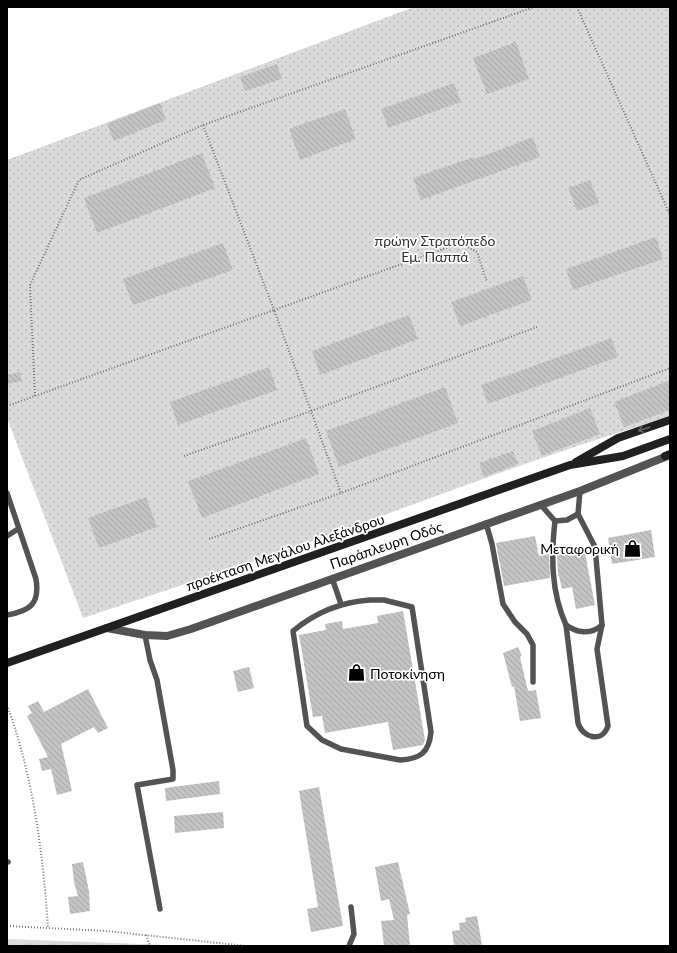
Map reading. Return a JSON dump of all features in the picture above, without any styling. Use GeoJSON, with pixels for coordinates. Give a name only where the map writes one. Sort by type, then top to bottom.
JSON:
{"type":"FeatureCollection","features":[{"type":"Feature","properties":{"kind":"main road","name":"προέκταση Μεγάλου Αλεξάνδρου"},"geometry":{"type":"LineString","coordinates":[[570,465],[618,438],[670,420]]}},
{"type":"Feature","properties":{"kind":"main road","name":"προέκταση Μεγάλου Αλεξάνδρου"},"geometry":{"type":"LineString","coordinates":[[7,663],[570,465],[623,456],[670,439]]}},
{"type":"Feature","properties":{"kind":"street","name":"Παράπλευρη Οδός"},"geometry":{"type":"LineString","coordinates":[[107,628],[146,635],[167,636],[191,629],[580,490],[668,455]]}},
{"type":"Feature","properties":{"kind":"lane"},"geometry":{"type":"LineString","coordinates":[[540,504],[555,521],[551,550],[554,585],[560,611],[566,625],[578,723],[584,734],[593,738],[603,734],[608,726],[597,649],[602,625],[596,547],[578,514],[580,490]]}},
{"type":"Feature","properties":{"kind":"lane"},"geometry":{"type":"LineString","coordinates":[[7,493],[36,579],[38,592],[33,604],[22,612],[7,615]]}},
{"type":"Feature","properties":{"kind":"lane"},"geometry":{"type":"LineString","coordinates":[[555,521],[567,520],[578,514]]}},
{"type":"Feature","properties":{"kind":"lane"},"geometry":{"type":"LineString","coordinates":[[486,523],[492,544],[503,604],[515,622],[527,634],[533,645],[533,682]]}},
{"type":"Feature","properties":{"kind":"lane"},"geometry":{"type":"LineString","coordinates":[[7,536],[18,529]]}},
{"type":"Feature","properties":{"kind":"lane"},"geometry":{"type":"LineString","coordinates":[[332,578],[341,604]]}},
{"type":"Feature","properties":{"kind":"lane"},"geometry":{"type":"LineString","coordinates":[[370,600],[384,600],[412,607],[431,732],[428,748],[414,758],[400,760],[341,749],[322,740],[307,726],[293,631],[316,614],[341,604],[370,600]]}},
{"type":"Feature","properties":{"kind":"lane"},"geometry":{"type":"LineString","coordinates":[[566,625],[572,629],[584,632],[598,630],[602,625]]}},
{"type":"Feature","properties":{"kind":"lane"},"geometry":{"type":"LineString","coordinates":[[146,635],[150,660],[157,680],[173,770],[173,779],[137,785],[160,909]]}},
{"type":"Feature","properties":{"kind":"lane"},"geometry":{"type":"LineString","coordinates":[[349,946],[354,934],[351,907]]}},
{"type":"Feature","properties":{"kind":"path"},"geometry":{"type":"LineString","coordinates":[[35,396],[30,285],[79,180],[203,125],[534,7]]}},
{"type":"Feature","properties":{"kind":"path"},"geometry":{"type":"LineString","coordinates":[[577,7],[670,215]]}},
{"type":"Feature","properties":{"kind":"path"},"geometry":{"type":"LineString","coordinates":[[203,125],[274,310],[341,493]]}},
{"type":"Feature","properties":{"kind":"path"},"geometry":{"type":"LineString","coordinates":[[7,406],[460,243],[477,252],[487,282]]}},
{"type":"Feature","properties":{"kind":"path"},"geometry":{"type":"LineString","coordinates":[[184,456],[311,411],[537,327]]}},
{"type":"Feature","properties":{"kind":"path"},"geometry":{"type":"LineString","coordinates":[[209,539],[341,493],[670,368]]}},
{"type":"Feature","properties":{"kind":"path"},"geometry":{"type":"LineString","coordinates":[[7,705],[14,723],[33,802],[45,876],[48,928]]}},
{"type":"Feature","properties":{"kind":"path"},"geometry":{"type":"LineString","coordinates":[[7,926],[146,935],[246,946]]}},
{"type":"Feature","properties":{"kind":"path"},"geometry":{"type":"LineString","coordinates":[[146,935],[150,946]]}},
{"type":"Feature","properties":{"kind":"green space","name":"πρώην Στρατόπεδο Εμ. Παππά"},"geometry":{"type":"Polygon","coordinates":[[[414,7],[670,7],[670,417],[575,447],[482,479],[296,547],[83,618],[7,418],[7,160],[414,7]]]}},
{"type":"Feature","properties":{"kind":"green space"},"geometry":{"type":"Polygon","coordinates":[[[7,939],[195,946],[7,946],[7,939]]]}},
{"type":"Feature","properties":{"kind":"building"},"geometry":{"type":"Polygon","coordinates":[[[516,42],[529,79],[487,94],[473,58],[516,42]]]}},
{"type":"Feature","properties":{"kind":"building"},"geometry":{"type":"Polygon","coordinates":[[[277,64],[282,79],[245,91],[240,77],[277,64]]]}},
{"type":"Feature","properties":{"kind":"building"},"geometry":{"type":"Polygon","coordinates":[[[454,83],[461,102],[388,128],[381,109],[454,83]]]}},
{"type":"Feature","properties":{"kind":"building"},"geometry":{"type":"Polygon","coordinates":[[[160,103],[166,120],[114,141],[107,124],[160,103]]]}},
{"type":"Feature","properties":{"kind":"building"},"geometry":{"type":"Polygon","coordinates":[[[345,109],[356,139],[300,160],[289,129],[345,109]]]}},
{"type":"Feature","properties":{"kind":"building"},"geometry":{"type":"Polygon","coordinates":[[[533,137],[540,157],[421,200],[413,178],[474,157],[475,159],[533,137]]]}},
{"type":"Feature","properties":{"kind":"building"},"geometry":{"type":"Polygon","coordinates":[[[202,153],[215,188],[97,233],[84,198],[202,153]]]}},
{"type":"Feature","properties":{"kind":"building"},"geometry":{"type":"Polygon","coordinates":[[[590,180],[599,203],[577,211],[568,188],[590,180]]]}},
{"type":"Feature","properties":{"kind":"building"},"geometry":{"type":"Polygon","coordinates":[[[656,237],[663,259],[573,290],[566,269],[656,237]]]}},
{"type":"Feature","properties":{"kind":"building"},"geometry":{"type":"Polygon","coordinates":[[[223,243],[233,270],[133,305],[123,279],[223,243]]]}},
{"type":"Feature","properties":{"kind":"building"},"geometry":{"type":"Polygon","coordinates":[[[523,276],[532,300],[460,326],[451,302],[523,276]]]}},
{"type":"Feature","properties":{"kind":"building"},"geometry":{"type":"Polygon","coordinates":[[[409,315],[418,339],[320,375],[312,351],[409,315]]]}},
{"type":"Feature","properties":{"kind":"building"},"geometry":{"type":"Polygon","coordinates":[[[611,338],[618,357],[488,404],[481,385],[611,338]]]}},
{"type":"Feature","properties":{"kind":"building"},"geometry":{"type":"Polygon","coordinates":[[[269,367],[277,390],[178,425],[170,402],[269,367]]]}},
{"type":"Feature","properties":{"kind":"building"},"geometry":{"type":"Polygon","coordinates":[[[20,372],[22,381],[7,384],[7,375],[20,372]]]}},
{"type":"Feature","properties":{"kind":"building"},"geometry":{"type":"Polygon","coordinates":[[[670,380],[670,410],[624,427],[614,402],[670,380]]]}},
{"type":"Feature","properties":{"kind":"building"},"geometry":{"type":"Polygon","coordinates":[[[445,387],[458,423],[339,467],[326,431],[445,387]]]}},
{"type":"Feature","properties":{"kind":"building"},"geometry":{"type":"Polygon","coordinates":[[[590,408],[600,434],[542,456],[532,431],[590,408]]]}},
{"type":"Feature","properties":{"kind":"building"},"geometry":{"type":"Polygon","coordinates":[[[306,438],[319,474],[202,518],[188,481],[306,438]]]}},
{"type":"Feature","properties":{"kind":"building"},"geometry":{"type":"Polygon","coordinates":[[[513,451],[518,464],[484,477],[479,463],[513,451]]]}},
{"type":"Feature","properties":{"kind":"building"},"geometry":{"type":"Polygon","coordinates":[[[146,497],[157,527],[99,548],[88,518],[146,497]]]}},
{"type":"Feature","properties":{"kind":"building"},"geometry":{"type":"Polygon","coordinates":[[[651,530],[655,557],[612,564],[608,538],[651,530]]]}},
{"type":"Feature","properties":{"kind":"building"},"geometry":{"type":"Polygon","coordinates":[[[535,536],[539,556],[549,554],[550,578],[504,586],[496,543],[535,536]]]}},
{"type":"Feature","properties":{"kind":"building"},"geometry":{"type":"Polygon","coordinates":[[[584,548],[595,605],[576,609],[572,587],[562,589],[558,576],[557,553],[584,548]]]}},
{"type":"Feature","properties":{"kind":"building"},"geometry":{"type":"Polygon","coordinates":[[[403,611],[425,740],[423,745],[393,750],[388,722],[325,733],[322,716],[313,717],[299,635],[326,630],[325,624],[342,621],[343,629],[378,623],[377,616],[403,611]]]}},
{"type":"Feature","properties":{"kind":"building"},"geometry":{"type":"Polygon","coordinates":[[[518,647],[522,656],[520,657],[528,691],[536,690],[541,718],[520,721],[514,686],[512,687],[503,653],[518,647]]]}},
{"type":"Feature","properties":{"kind":"building"},"geometry":{"type":"Polygon","coordinates":[[[249,667],[254,688],[238,692],[233,671],[249,667]]]}},
{"type":"Feature","properties":{"kind":"building"},"geometry":{"type":"Polygon","coordinates":[[[88,689],[108,728],[98,733],[94,727],[61,744],[72,791],[57,795],[51,769],[42,771],[39,759],[48,757],[27,716],[32,713],[28,706],[38,701],[44,712],[88,689]]]}},
{"type":"Feature","properties":{"kind":"building"},"geometry":{"type":"Polygon","coordinates":[[[219,781],[220,794],[166,801],[165,788],[219,781]]]}},
{"type":"Feature","properties":{"kind":"building"},"geometry":{"type":"Polygon","coordinates":[[[319,787],[343,926],[311,932],[307,909],[318,907],[299,791],[319,787]]]}},
{"type":"Feature","properties":{"kind":"building"},"geometry":{"type":"Polygon","coordinates":[[[223,812],[224,828],[175,833],[174,816],[223,812]]]}},
{"type":"Feature","properties":{"kind":"building"},"geometry":{"type":"Polygon","coordinates":[[[83,862],[89,891],[90,911],[70,914],[68,897],[78,896],[74,882],[72,864],[83,862]]]}},
{"type":"Feature","properties":{"kind":"building"},"geometry":{"type":"Polygon","coordinates":[[[398,862],[410,914],[407,915],[410,946],[384,946],[381,921],[394,920],[389,899],[381,901],[375,867],[398,862]]]}},
{"type":"Feature","properties":{"kind":"building"},"geometry":{"type":"Polygon","coordinates":[[[477,916],[482,945],[454,946],[452,931],[460,930],[459,923],[466,922],[465,918],[477,916]]]}},
{"type":"Feature","properties":{"kind":"place","name":"Μεταφορική"},"geometry":{"type":"Point","coordinates":[632,548]}},
{"type":"Feature","properties":{"kind":"place","name":"Ποτοκίνηση"},"geometry":{"type":"Point","coordinates":[357,673]}}]}
